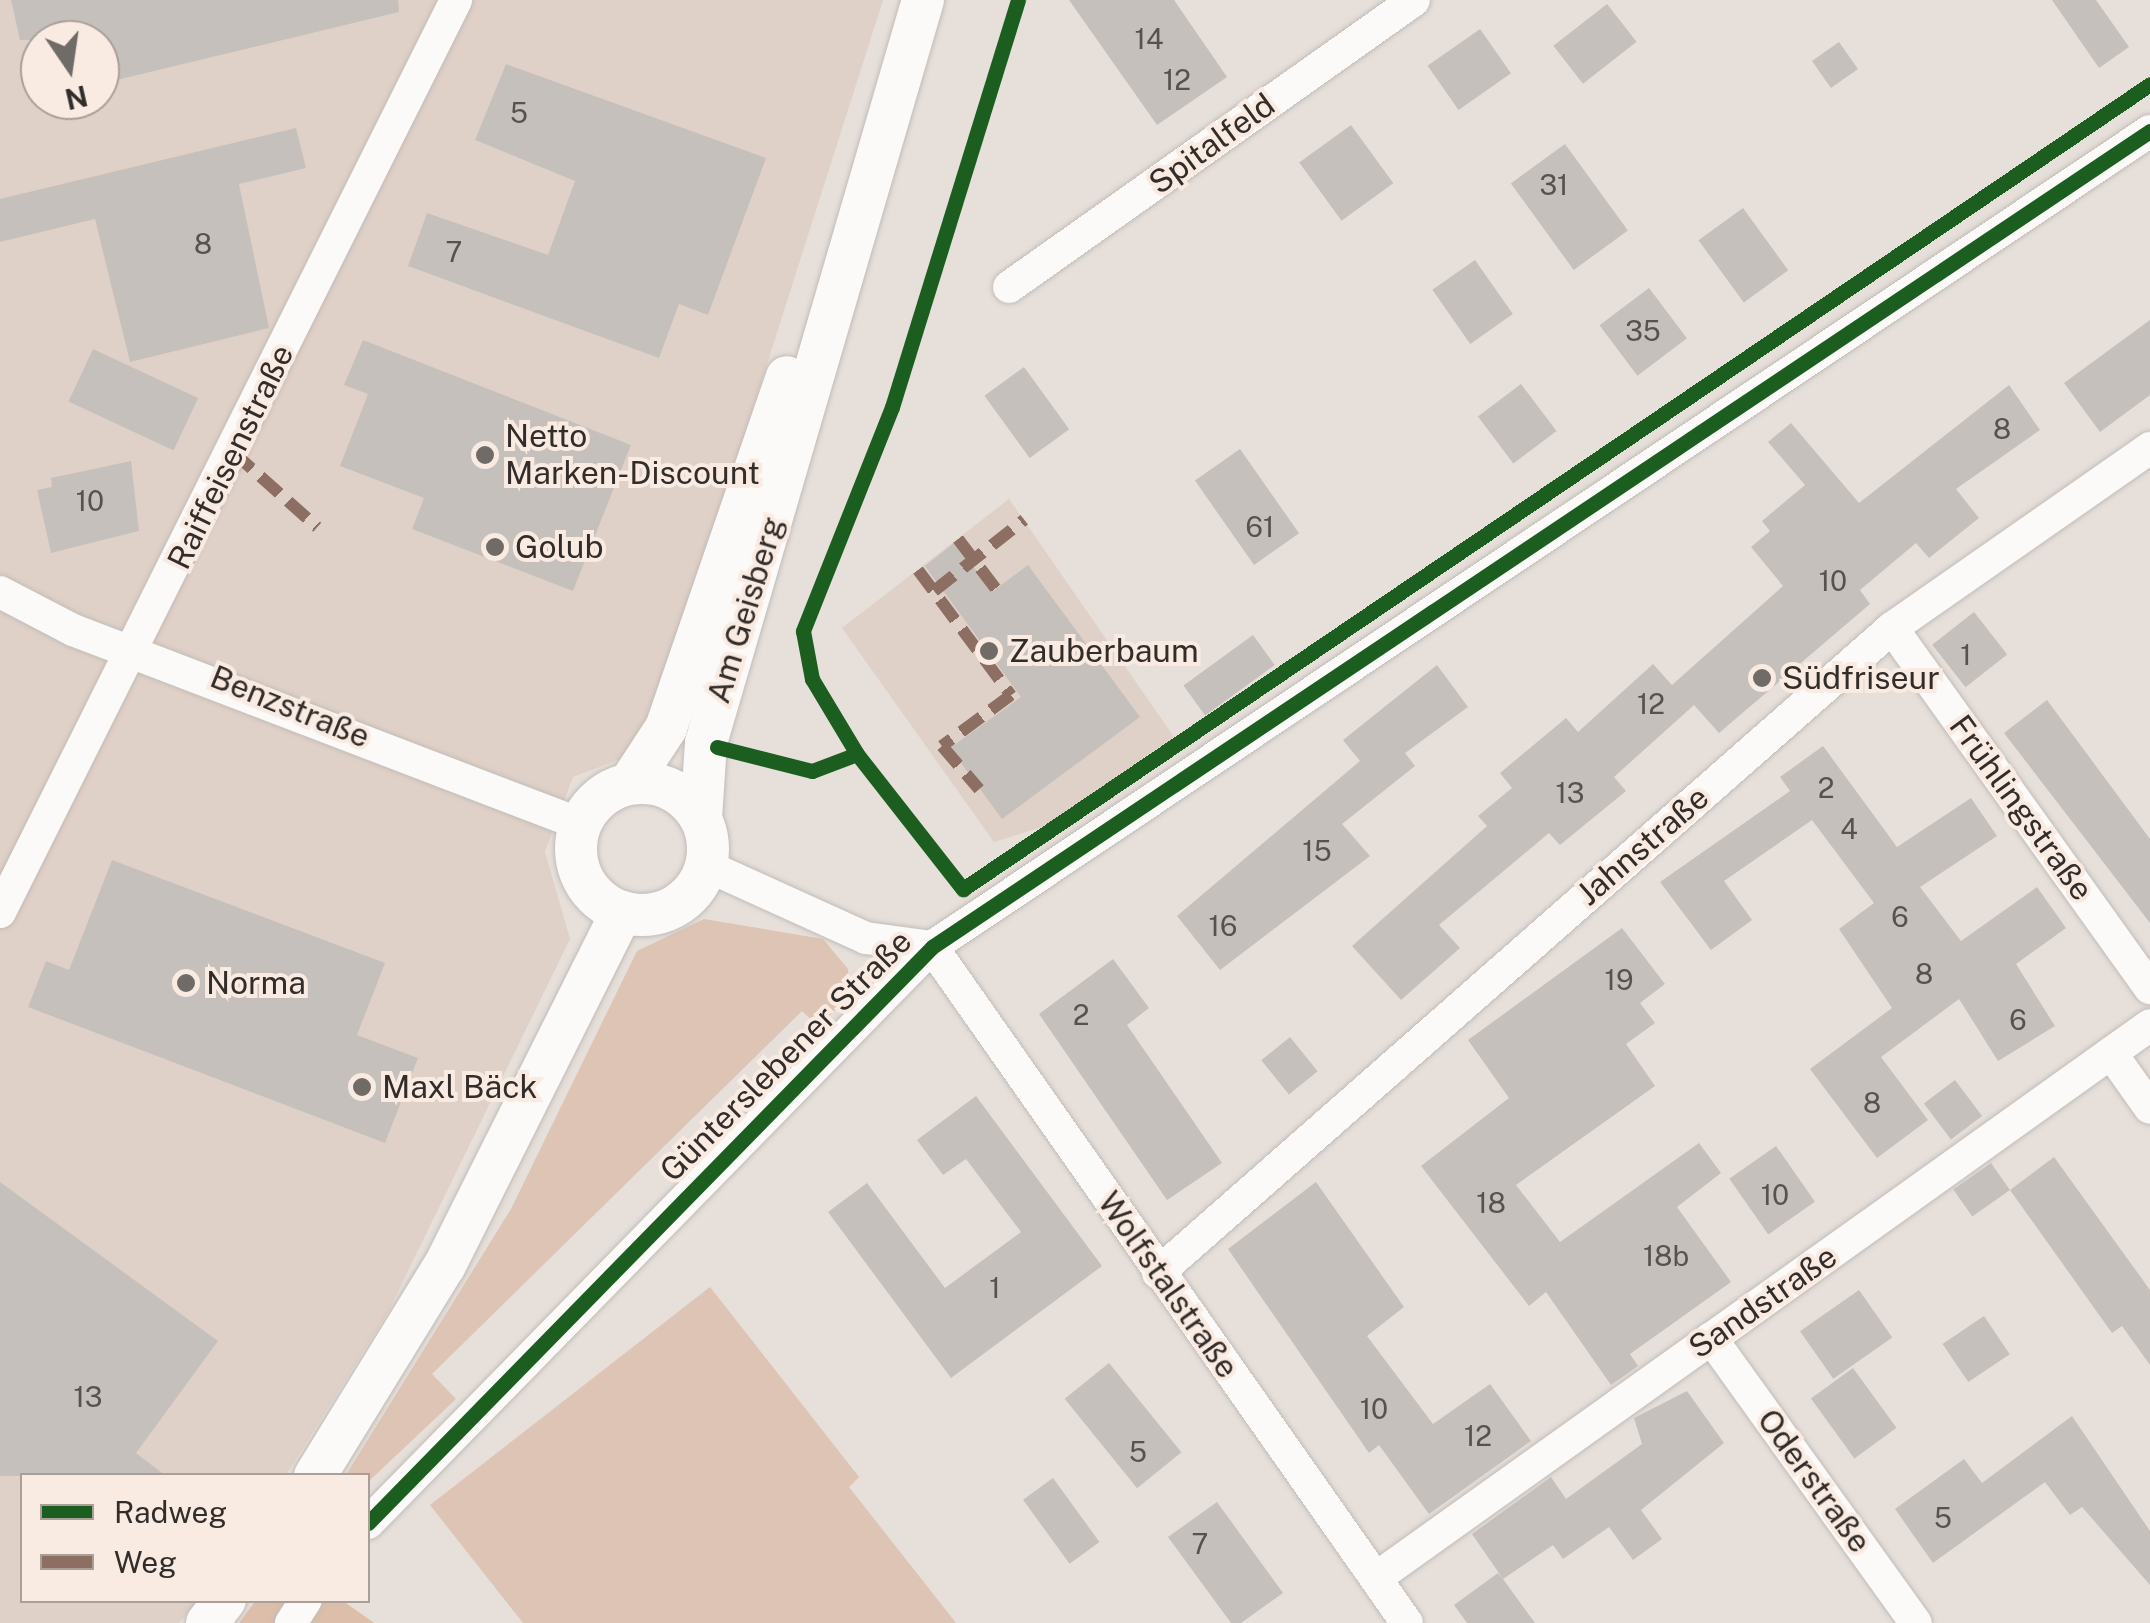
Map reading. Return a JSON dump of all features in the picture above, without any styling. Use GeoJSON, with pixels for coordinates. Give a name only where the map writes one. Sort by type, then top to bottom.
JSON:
{"type":"FeatureCollection","features":[{"type":"Feature","properties":{"kind":"street","name":"Raiffeisenstraße"},"geometry":{"type":"LineString","coordinates":[[0,912],[138,648],[456,0]]}},
{"type":"Feature","properties":{"kind":"street","name":"Am Geisberg"},"geometry":{"type":"LineString","coordinates":[[702,818],[706,744],[819,363],[849,230],[924,0]]}},
{"type":"Feature","properties":{"kind":"street","name":"Spitalfeld"},"geometry":{"type":"LineString","coordinates":[[1009,287],[1414,0]]}},
{"type":"Feature","properties":{"kind":"street","name":"Günterslebener Straße"},"geometry":{"type":"LineString","coordinates":[[370,1521],[932,946],[2150,131]]}},
{"type":"Feature","properties":{"kind":"street","name":"Am Geisberg"},"geometry":{"type":"LineString","coordinates":[[630,783],[666,728],[795,353],[849,230]]}},
{"type":"Feature","properties":{"kind":"street","name":"Jahnstraße"},"geometry":{"type":"LineString","coordinates":[[1158,1273],[1892,628],[2150,448]]}},
{"type":"Feature","properties":{"kind":"street","name":"Benzstraße"},"geometry":{"type":"LineString","coordinates":[[0,592],[73,630],[138,648],[580,824]]}},
{"type":"Feature","properties":{"kind":"street","name":"Frühlingstraße"},"geometry":{"type":"LineString","coordinates":[[1892,628],[2150,988]]}},
{"type":"Feature","properties":{"kind":"street"},"geometry":{"type":"LineString","coordinates":[[630,783],[666,786],[702,818],[707,866],[676,906],[622,912],[584,882],[580,824],[592,804],[630,783]]}},
{"type":"Feature","properties":{"kind":"street","name":"Günterslebener Straße"},"geometry":{"type":"LineString","coordinates":[[707,866],[866,938],[932,946]]}},
{"type":"Feature","properties":{"kind":"street"},"geometry":{"type":"LineString","coordinates":[[317,1473],[445,1265],[622,912]]}},
{"type":"Feature","properties":{"kind":"street","name":"Wolfstalstraße"},"geometry":{"type":"LineString","coordinates":[[932,946],[1407,1623]]}},
{"type":"Feature","properties":{"kind":"street","name":"Sandstraße"},"geometry":{"type":"LineString","coordinates":[[1376,1578],[2150,1025]]}},
{"type":"Feature","properties":{"kind":"street"},"geometry":{"type":"LineString","coordinates":[[2111,1054],[2150,1108]]}},
{"type":"Feature","properties":{"kind":"street","name":"Oderstraße"},"geometry":{"type":"LineString","coordinates":[[1711,1338],[1916,1623]]}},
{"type":"Feature","properties":{"kind":"street"},"geometry":{"type":"LineString","coordinates":[[207,1623],[223,1603]]}},
{"type":"Feature","properties":{"kind":"shaded area"},"geometry":{"type":"Polygon","coordinates":[[[0,0],[883,0],[644,750],[573,777],[545,852],[570,939],[388,1312],[287,1473],[20,1473],[20,1603],[195,1603],[179,1623],[0,1623],[0,0]]]}},
{"type":"Feature","properties":{"kind":"shaded area","name":"Zauberbaum"},"geometry":{"type":"Polygon","coordinates":[[[1009,499],[1174,737],[1045,826],[994,842],[842,628],[1009,499]]]}},
{"type":"Feature","properties":{"kind":"shaded area"},"geometry":{"type":"Polygon","coordinates":[[[704,919],[823,939],[848,969],[848,999],[818,1026],[802,1011],[432,1374],[456,1399],[370,1480],[370,1473],[347,1473],[511,1209],[637,951],[704,919]]]}},
{"type":"Feature","properties":{"kind":"shaded area"},"geometry":{"type":"Polygon","coordinates":[[[710,1287],[859,1477],[849,1487],[956,1623],[523,1623],[430,1505],[710,1287]]]}},
{"type":"Feature","properties":{"kind":"shaded area"},"geometry":{"type":"Polygon","coordinates":[[[254,1603],[346,1603],[374,1623],[239,1623],[254,1603]]]}},
{"type":"Feature","properties":{"kind":"building"},"geometry":{"type":"Polygon","coordinates":[[[11,0],[398,0],[399,12],[120,79],[120,20],[20,20],[20,40],[11,0]]]}},
{"type":"Feature","properties":{"kind":"building"},"geometry":{"type":"Polygon","coordinates":[[[1069,0],[1174,0],[1227,77],[1157,125],[1069,0]]]}},
{"type":"Feature","properties":{"kind":"building"},"geometry":{"type":"Polygon","coordinates":[[[2052,0],[2096,0],[2129,47],[2099,68],[2052,0]]]}},
{"type":"Feature","properties":{"kind":"building"},"geometry":{"type":"Polygon","coordinates":[[[1607,4],[1637,42],[1583,84],[1553,46],[1607,4]]]}},
{"type":"Feature","properties":{"kind":"building"},"geometry":{"type":"Polygon","coordinates":[[[1480,29],[1511,73],[1459,110],[1428,66],[1480,29]]]}},
{"type":"Feature","properties":{"kind":"building"},"geometry":{"type":"Polygon","coordinates":[[[1839,42],[1858,69],[1831,88],[1812,61],[1839,42]]]}},
{"type":"Feature","properties":{"kind":"building"},"geometry":{"type":"Polygon","coordinates":[[[506,64],[766,158],[708,315],[679,304],[659,358],[408,266],[427,213],[548,255],[575,181],[475,140],[506,64]]]}},
{"type":"Feature","properties":{"kind":"building"},"geometry":{"type":"Polygon","coordinates":[[[1351,125],[1393,183],[1342,221],[1299,163],[1351,125]]]}},
{"type":"Feature","properties":{"kind":"building"},"geometry":{"type":"Polygon","coordinates":[[[296,128],[306,168],[239,184],[269,328],[130,362],[95,219],[0,242],[0,199],[296,128]]]}},
{"type":"Feature","properties":{"kind":"building"},"geometry":{"type":"Polygon","coordinates":[[[1565,144],[1628,231],[1574,270],[1511,183],[1565,144]]]}},
{"type":"Feature","properties":{"kind":"building"},"geometry":{"type":"Polygon","coordinates":[[[1743,208],[1788,270],[1744,303],[1699,240],[1743,208]]]}},
{"type":"Feature","properties":{"kind":"building"},"geometry":{"type":"Polygon","coordinates":[[[1475,260],[1513,314],[1470,344],[1432,290],[1475,260]]]}},
{"type":"Feature","properties":{"kind":"building"},"geometry":{"type":"Polygon","coordinates":[[[1649,288],[1687,338],[1637,376],[1599,325],[1649,288]]]}},
{"type":"Feature","properties":{"kind":"building"},"geometry":{"type":"Polygon","coordinates":[[[2150,320],[2150,395],[2100,432],[2064,383],[2150,320]]]}},
{"type":"Feature","properties":{"kind":"building","name":"Netto Marken-Discount"},"geometry":{"type":"Polygon","coordinates":[[[363,340],[631,445],[573,591],[412,529],[424,498],[340,466],[368,394],[344,385],[363,340]]]}},
{"type":"Feature","properties":{"kind":"building"},"geometry":{"type":"Polygon","coordinates":[[[93,349],[198,398],[174,451],[68,402],[93,349]]]}},
{"type":"Feature","properties":{"kind":"building"},"geometry":{"type":"Polygon","coordinates":[[[1024,367],[1069,429],[1030,458],[984,396],[1024,367]]]}},
{"type":"Feature","properties":{"kind":"building"},"geometry":{"type":"Polygon","coordinates":[[[1521,384],[1557,431],[1513,464],[1478,416],[1521,384]]]}},
{"type":"Feature","properties":{"kind":"building"},"geometry":{"type":"Polygon","coordinates":[[[2009,385],[2040,430],[1956,489],[1979,518],[1929,558],[1916,543],[1860,590],[1870,604],[1719,733],[1694,705],[1614,777],[1626,791],[1560,845],[1549,833],[1439,925],[1460,948],[1401,1000],[1352,946],[1487,826],[1478,816],[1512,788],[1500,773],[1566,718],[1578,732],[1653,664],[1672,685],[1783,586],[1751,547],[1770,531],[1762,521],[1805,485],[1768,442],[1791,423],[1859,503],[2009,385]]]}},
{"type":"Feature","properties":{"kind":"building"},"geometry":{"type":"Polygon","coordinates":[[[1240,449],[1299,533],[1254,565],[1195,481],[1240,449]]]}},
{"type":"Feature","properties":{"kind":"building"},"geometry":{"type":"Polygon","coordinates":[[[131,461],[139,531],[51,553],[37,490],[52,487],[51,478],[131,461]]]}},
{"type":"Feature","properties":{"kind":"building"},"geometry":{"type":"Polygon","coordinates":[[[954,543],[993,591],[1028,565],[1140,717],[1002,819],[950,748],[1021,697],[925,566],[954,543]]]}},
{"type":"Feature","properties":{"kind":"building"},"geometry":{"type":"Polygon","coordinates":[[[1974,612],[2007,655],[1965,687],[1932,645],[1974,612]]]}},
{"type":"Feature","properties":{"kind":"building"},"geometry":{"type":"Polygon","coordinates":[[[1253,635],[1275,665],[1205,715],[1183,686],[1253,635]]]}},
{"type":"Feature","properties":{"kind":"building"},"geometry":{"type":"Polygon","coordinates":[[[1437,665],[1468,707],[1405,753],[1415,766],[1342,824],[1370,856],[1220,970],[1177,916],[1360,761],[1343,740],[1437,665]]]}},
{"type":"Feature","properties":{"kind":"building"},"geometry":{"type":"Polygon","coordinates":[[[2047,700],[2150,839],[2150,923],[2004,733],[2047,700]]]}},
{"type":"Feature","properties":{"kind":"building"},"geometry":{"type":"Polygon","coordinates":[[[1823,746],[1897,847],[1971,798],[1997,836],[1920,887],[1961,941],[2037,887],[2066,928],[2016,964],[2055,1026],[1998,1061],[1959,999],[1881,1057],[1928,1120],[1877,1158],[1810,1069],[1892,1008],[1839,929],[1874,903],[1812,820],[1724,881],[1752,920],[1711,950],[1660,882],[1790,791],[1780,777],[1823,746]]]}},
{"type":"Feature","properties":{"kind":"building"},"geometry":{"type":"Polygon","coordinates":[[[112,860],[385,963],[357,1035],[418,1058],[385,1143],[28,1007],[46,961],[69,970],[112,860]]]}},
{"type":"Feature","properties":{"kind":"building"},"geometry":{"type":"Polygon","coordinates":[[[1622,928],[1665,984],[1640,1003],[1655,1023],[1626,1044],[1655,1086],[1516,1185],[1560,1242],[1699,1143],[1721,1173],[1677,1207],[1731,1282],[1630,1354],[1638,1366],[1611,1385],[1546,1292],[1529,1306],[1421,1166],[1509,1098],[1468,1040],[1622,928]]]}},
{"type":"Feature","properties":{"kind":"building"},"geometry":{"type":"Polygon","coordinates":[[[1113,959],[1149,1008],[1127,1025],[1222,1163],[1167,1200],[1039,1014],[1113,959]]]}},
{"type":"Feature","properties":{"kind":"building"},"geometry":{"type":"Polygon","coordinates":[[[1290,1037],[1318,1071],[1289,1094],[1261,1060],[1290,1037]]]}},
{"type":"Feature","properties":{"kind":"building"},"geometry":{"type":"Polygon","coordinates":[[[1955,1080],[1982,1116],[1951,1139],[1924,1103],[1955,1080]]]}},
{"type":"Feature","properties":{"kind":"building"},"geometry":{"type":"Polygon","coordinates":[[[976,1096],[1102,1266],[951,1378],[828,1212],[867,1183],[945,1288],[1021,1232],[966,1159],[943,1175],[917,1140],[976,1096]]]}},
{"type":"Feature","properties":{"kind":"building"},"geometry":{"type":"Polygon","coordinates":[[[1776,1146],[1815,1202],[1768,1234],[1729,1179],[1776,1146]]]}},
{"type":"Feature","properties":{"kind":"building"},"geometry":{"type":"Polygon","coordinates":[[[2054,1157],[2150,1290],[2150,1365],[2122,1326],[2112,1333],[2010,1190],[2054,1157]]]}},
{"type":"Feature","properties":{"kind":"building"},"geometry":{"type":"Polygon","coordinates":[[[1991,1163],[2010,1190],[1972,1216],[1953,1189],[1991,1163]]]}},
{"type":"Feature","properties":{"kind":"building"},"geometry":{"type":"Polygon","coordinates":[[[0,1182],[218,1341],[136,1453],[162,1473],[0,1476],[0,1182]]]}},
{"type":"Feature","properties":{"kind":"building"},"geometry":{"type":"Polygon","coordinates":[[[1316,1182],[1404,1307],[1367,1336],[1433,1424],[1490,1384],[1531,1441],[1429,1514],[1379,1445],[1369,1453],[1228,1249],[1316,1182]]]}},
{"type":"Feature","properties":{"kind":"building"},"geometry":{"type":"Polygon","coordinates":[[[1859,1290],[1892,1338],[1833,1379],[1800,1331],[1859,1290]]]}},
{"type":"Feature","properties":{"kind":"building"},"geometry":{"type":"Polygon","coordinates":[[[1984,1316],[2010,1354],[1968,1382],[1943,1344],[1984,1316]]]}},
{"type":"Feature","properties":{"kind":"building"},"geometry":{"type":"Polygon","coordinates":[[[1109,1363],[1181,1452],[1137,1488],[1065,1399],[1109,1363]]]}},
{"type":"Feature","properties":{"kind":"building"},"geometry":{"type":"Polygon","coordinates":[[[1853,1368],[1896,1428],[1854,1458],[1811,1399],[1853,1368]]]}},
{"type":"Feature","properties":{"kind":"building"},"geometry":{"type":"Polygon","coordinates":[[[1687,1391],[1724,1443],[1641,1510],[1662,1539],[1633,1560],[1609,1527],[1563,1559],[1553,1545],[1503,1579],[1472,1534],[1551,1477],[1566,1499],[1642,1444],[1634,1418],[1687,1391]]]}},
{"type":"Feature","properties":{"kind":"building"},"geometry":{"type":"Polygon","coordinates":[[[2072,1416],[2150,1531],[2150,1585],[2082,1507],[2070,1515],[2045,1482],[1933,1563],[1895,1509],[1964,1459],[1982,1483],[2072,1416]]]}},
{"type":"Feature","properties":{"kind":"building"},"geometry":{"type":"Polygon","coordinates":[[[1053,1478],[1099,1542],[1070,1564],[1023,1500],[1053,1478]]]}},
{"type":"Feature","properties":{"kind":"building"},"geometry":{"type":"Polygon","coordinates":[[[1217,1502],[1283,1593],[1241,1623],[1231,1623],[1168,1537],[1217,1502]]]}},
{"type":"Feature","properties":{"kind":"building"},"geometry":{"type":"Polygon","coordinates":[[[1498,1573],[1535,1623],[1467,1623],[1454,1605],[1498,1573]]]}},
{"type":"Feature","properties":{"kind":"marked path"},"geometry":{"type":"LineString","coordinates":[[233,452],[317,527]]}},
{"type":"Feature","properties":{"kind":"marked path"},"geometry":{"type":"LineString","coordinates":[[934,591],[1024,520]]}},
{"type":"Feature","properties":{"kind":"marked path"},"geometry":{"type":"LineString","coordinates":[[958,539],[996,589]]}},
{"type":"Feature","properties":{"kind":"marked path"},"geometry":{"type":"LineString","coordinates":[[918,570],[1011,695],[942,746],[979,789]]}},
{"type":"Feature","properties":{"kind":"cycle path"},"geometry":{"type":"LineString","coordinates":[[1018,0],[892,407],[803,631],[812,679],[857,754],[963,889],[2150,84]]}},
{"type":"Feature","properties":{"kind":"cycle path"},"geometry":{"type":"LineString","coordinates":[[370,1521],[932,947],[2150,131]]}},
{"type":"Feature","properties":{"kind":"cycle path"},"geometry":{"type":"LineString","coordinates":[[717,747],[812,771],[857,754]]}},
{"type":"Feature","properties":{"kind":"place","name":"Netto Marken-Discount"},"geometry":{"type":"Point","coordinates":[485,455]}},
{"type":"Feature","properties":{"kind":"place","name":"Golub"},"geometry":{"type":"Point","coordinates":[495,547]}},
{"type":"Feature","properties":{"kind":"place","name":"Zauberbaum"},"geometry":{"type":"Point","coordinates":[989,651]}},
{"type":"Feature","properties":{"kind":"place","name":"Südfriseur"},"geometry":{"type":"Point","coordinates":[1762,678]}},
{"type":"Feature","properties":{"kind":"place","name":"Norma"},"geometry":{"type":"Point","coordinates":[186,983]}},
{"type":"Feature","properties":{"kind":"place","name":"Maxl Bäck"},"geometry":{"type":"Point","coordinates":[362,1087]}}]}
